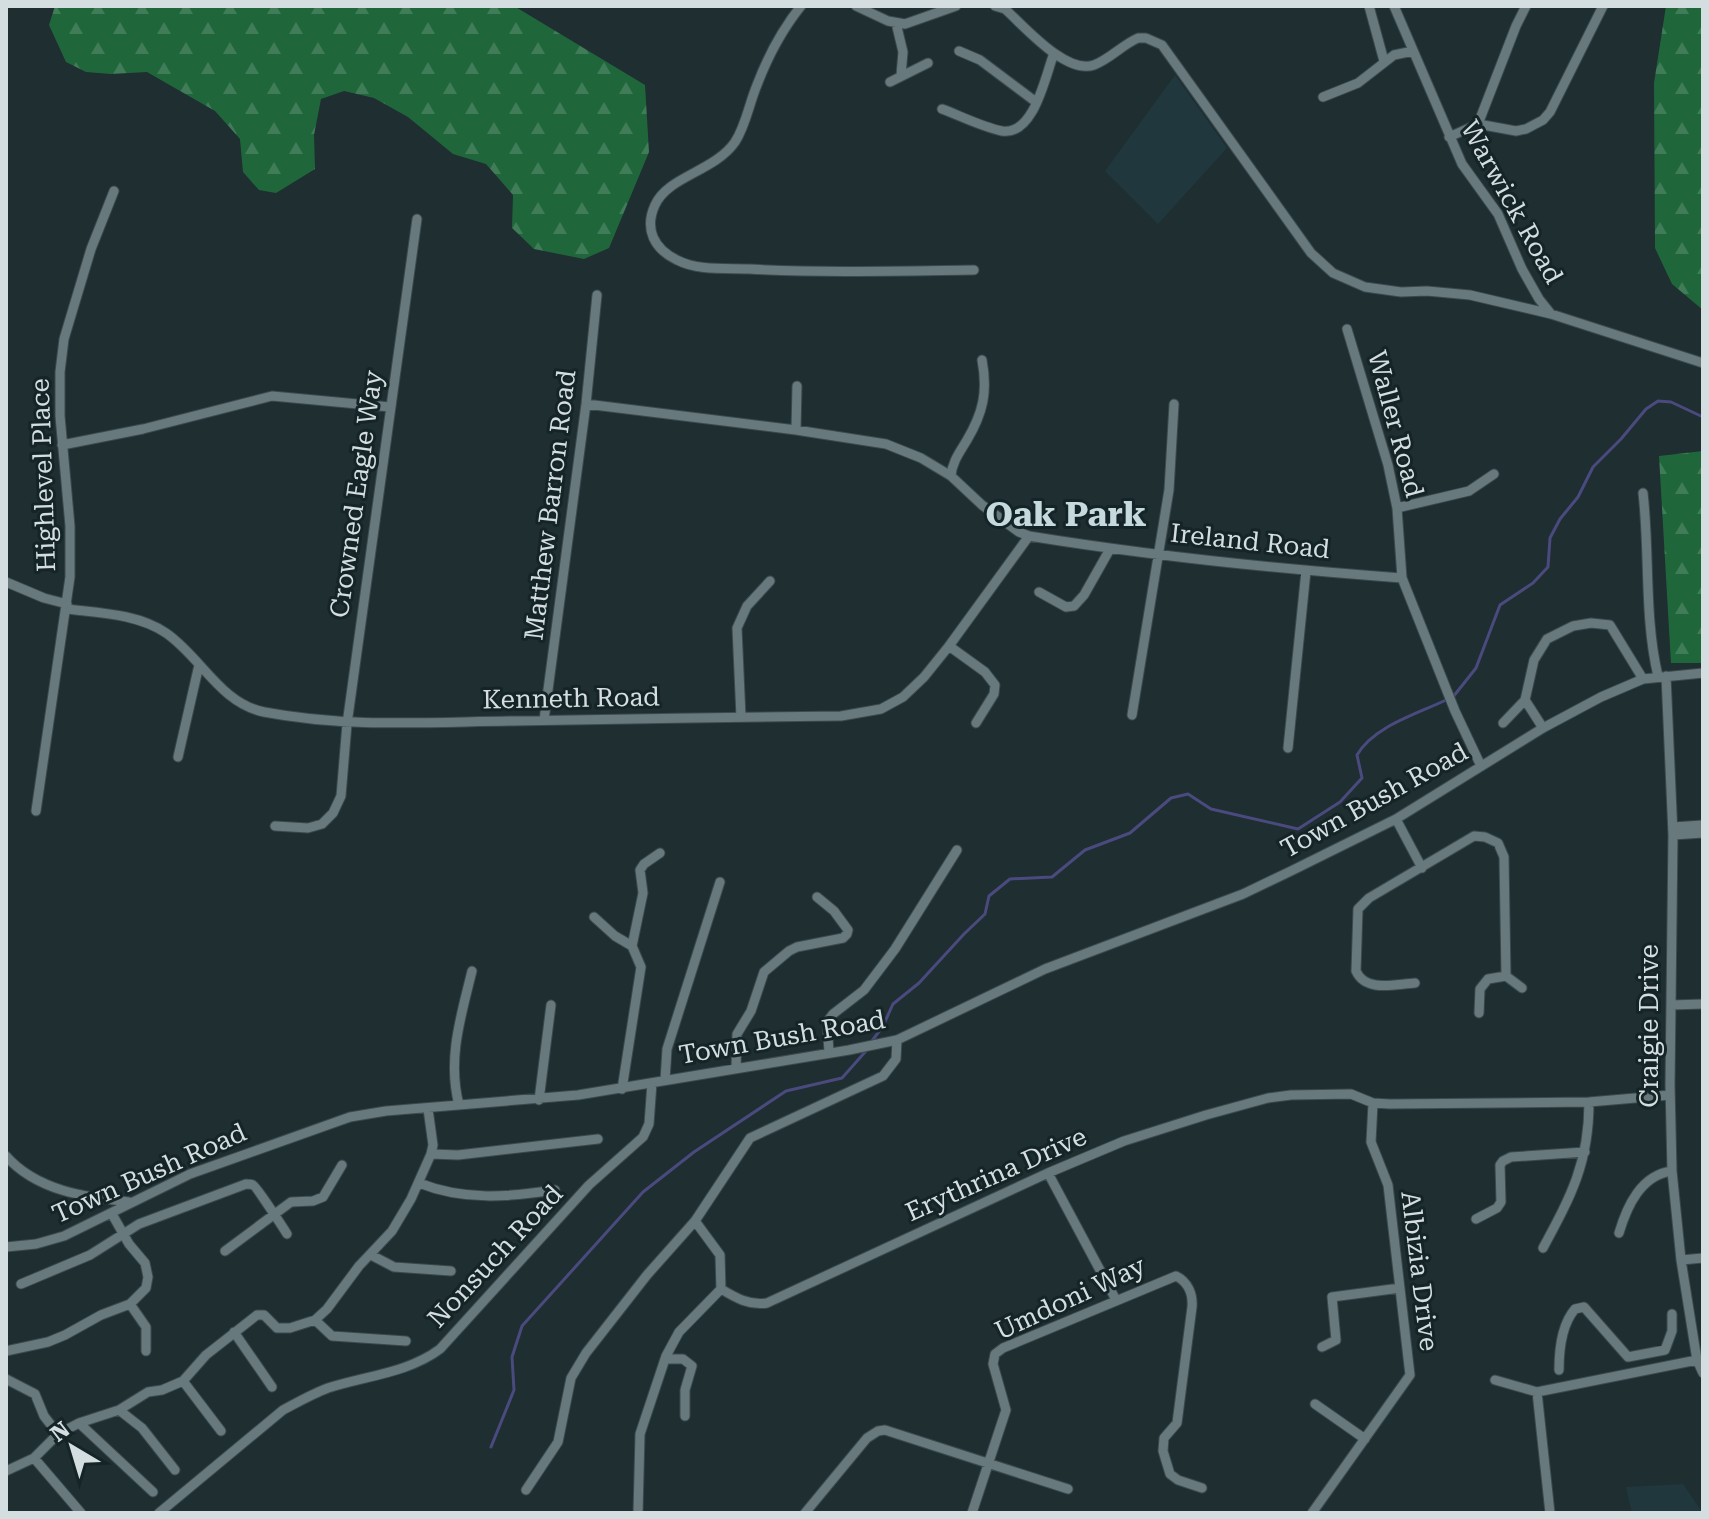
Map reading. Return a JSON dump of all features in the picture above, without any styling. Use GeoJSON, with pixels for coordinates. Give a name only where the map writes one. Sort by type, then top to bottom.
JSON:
{"type":"FeatureCollection","features":[{"type":"Feature","properties":{"kind":"street"},"geometry":{"type":"LineString","coordinates":[[801,6],[778,36],[735,141],[706,168],[669,187],[660,197],[651,219],[652,235],[657,246],[677,260],[702,267],[822,271],[974,270]]}},
{"type":"Feature","properties":{"kind":"street"},"geometry":{"type":"LineString","coordinates":[[856,6],[905,24],[956,6]]}},
{"type":"Feature","properties":{"kind":"street"},"geometry":{"type":"LineString","coordinates":[[995,6],[1005,9],[1054,53],[1076,65],[1089,67],[1138,38],[1162,45],[1311,253],[1333,273],[1365,287],[1401,292],[1455,292],[1551,314]]}},
{"type":"Feature","properties":{"kind":"street"},"geometry":{"type":"LineString","coordinates":[[1369,6],[1384,61]]}},
{"type":"Feature","properties":{"kind":"street","name":"Warwick Road"},"geometry":{"type":"LineString","coordinates":[[1394,6],[1462,164],[1498,214],[1522,269],[1551,314],[1703,363]]}},
{"type":"Feature","properties":{"kind":"street"},"geometry":{"type":"LineString","coordinates":[[1478,124],[1526,6]]}},
{"type":"Feature","properties":{"kind":"street"},"geometry":{"type":"LineString","coordinates":[[1449,137],[1478,124],[1516,131],[1543,120],[1550,112],[1603,6]]}},
{"type":"Feature","properties":{"kind":"street"},"geometry":{"type":"LineString","coordinates":[[896,23],[903,52],[901,75]]}},
{"type":"Feature","properties":{"kind":"street"},"geometry":{"type":"LineString","coordinates":[[959,51],[980,60],[1036,102]]}},
{"type":"Feature","properties":{"kind":"street"},"geometry":{"type":"LineString","coordinates":[[1323,97],[1358,83],[1394,55],[1413,51]]}},
{"type":"Feature","properties":{"kind":"street"},"geometry":{"type":"LineString","coordinates":[[942,109],[1005,131],[1022,126],[1029,120],[1054,53]]}},
{"type":"Feature","properties":{"kind":"street"},"geometry":{"type":"LineString","coordinates":[[890,82],[928,63]]}},
{"type":"Feature","properties":{"kind":"street","name":"Highlevel Place"},"geometry":{"type":"LineString","coordinates":[[36,811],[67,607],[72,552],[59,391],[64,339],[87,260],[114,191]]}},
{"type":"Feature","properties":{"kind":"street","name":"Crowned Eagle Way"},"geometry":{"type":"LineString","coordinates":[[275,826],[308,828],[322,824],[333,813],[341,796],[347,724],[417,219]]}},
{"type":"Feature","properties":{"kind":"street","name":"Matthew Barron Road"},"geometry":{"type":"LineString","coordinates":[[544,720],[586,404],[597,295]]}},
{"type":"Feature","properties":{"kind":"street","name":"Waller Road"},"geometry":{"type":"LineString","coordinates":[[1347,329],[1388,465],[1397,508],[1402,578]]}},
{"type":"Feature","properties":{"kind":"street"},"geometry":{"type":"LineString","coordinates":[[951,476],[955,460],[984,403],[986,382],[982,360]]}},
{"type":"Feature","properties":{"kind":"street"},"geometry":{"type":"LineString","coordinates":[[796,430],[797,386]]}},
{"type":"Feature","properties":{"kind":"street"},"geometry":{"type":"LineString","coordinates":[[62,445],[143,429],[272,396],[390,407]]}},
{"type":"Feature","properties":{"kind":"street","name":"Ireland Road"},"geometry":{"type":"LineString","coordinates":[[586,404],[886,444],[921,458],[951,476],[982,505],[1029,536],[1110,549],[1306,571],[1402,578]]}},
{"type":"Feature","properties":{"kind":"street"},"geometry":{"type":"LineString","coordinates":[[1132,715],[1161,554],[1172,459],[1174,404]]}},
{"type":"Feature","properties":{"kind":"street"},"geometry":{"type":"LineString","coordinates":[[1397,508],[1469,491],[1494,474]]}},
{"type":"Feature","properties":{"kind":"street","name":"Craigie Drive"},"geometry":{"type":"LineString","coordinates":[[1643,493],[1651,638],[1662,676],[1673,831],[1672,1171],[1681,1260],[1697,1360],[1703,1373]]}},
{"type":"Feature","properties":{"kind":"street","name":"Kenneth Road"},"geometry":{"type":"LineString","coordinates":[[6,582],[67,607],[153,626],[183,647],[231,697],[261,711],[347,724],[841,716],[881,709],[903,697],[924,677],[1029,536]]}},
{"type":"Feature","properties":{"kind":"street"},"geometry":{"type":"LineString","coordinates":[[1039,592],[1066,607],[1074,606],[1084,595],[1110,549]]}},
{"type":"Feature","properties":{"kind":"street"},"geometry":{"type":"LineString","coordinates":[[1288,748],[1306,571]]}},
{"type":"Feature","properties":{"kind":"street"},"geometry":{"type":"LineString","coordinates":[[1402,578],[1455,711],[1481,766]]}},
{"type":"Feature","properties":{"kind":"street"},"geometry":{"type":"LineString","coordinates":[[741,717],[737,628],[747,606],[770,581]]}},
{"type":"Feature","properties":{"kind":"street"},"geometry":{"type":"LineString","coordinates":[[1503,723],[1525,700],[1534,660],[1547,639],[1563,629],[1591,623],[1610,625],[1643,679]]}},
{"type":"Feature","properties":{"kind":"street"},"geometry":{"type":"LineString","coordinates":[[949,646],[985,672],[995,685],[994,694],[976,723]]}},
{"type":"Feature","properties":{"kind":"street"},"geometry":{"type":"LineString","coordinates":[[178,757],[199,665]]}},
{"type":"Feature","properties":{"kind":"street","name":"Town Bush Road"},"geometry":{"type":"LineString","coordinates":[[6,1247],[53,1240],[190,1174],[337,1121],[386,1111],[539,1100],[622,1089],[897,1040],[1045,969],[1243,894],[1396,819],[1543,728],[1601,697],[1643,679],[1703,673]]}},
{"type":"Feature","properties":{"kind":"street"},"geometry":{"type":"LineString","coordinates":[[1525,700],[1543,728]]}},
{"type":"Feature","properties":{"kind":"street"},"geometry":{"type":"LineString","coordinates":[[1396,819],[1422,868]]}},
{"type":"Feature","properties":{"kind":"street"},"geometry":{"type":"LineString","coordinates":[[1673,831],[1703,825]]}},
{"type":"Feature","properties":{"kind":"street"},"geometry":{"type":"LineString","coordinates":[[1673,831],[1703,833]]}},
{"type":"Feature","properties":{"kind":"street"},"geometry":{"type":"LineString","coordinates":[[1415,983],[1371,985],[1359,977],[1356,971],[1356,914],[1369,898],[1474,836],[1498,843],[1504,857],[1506,976]]}},
{"type":"Feature","properties":{"kind":"street"},"geometry":{"type":"LineString","coordinates":[[829,1052],[827,1022],[864,990],[895,949],[957,850]]}},
{"type":"Feature","properties":{"kind":"street"},"geometry":{"type":"LineString","coordinates":[[622,1089],[641,979],[641,967],[632,946],[643,893],[641,867],[660,853]]}},
{"type":"Feature","properties":{"kind":"street"},"geometry":{"type":"LineString","coordinates":[[665,1080],[667,1049],[720,882]]}},
{"type":"Feature","properties":{"kind":"street"},"geometry":{"type":"LineString","coordinates":[[736,1068],[737,1034],[751,1011],[764,972],[789,951],[843,938],[847,934],[848,930],[834,911],[817,897]]}},
{"type":"Feature","properties":{"kind":"street"},"geometry":{"type":"LineString","coordinates":[[594,917],[632,946]]}},
{"type":"Feature","properties":{"kind":"street"},"geometry":{"type":"LineString","coordinates":[[459,1105],[454,1087],[454,1052],[472,971]]}},
{"type":"Feature","properties":{"kind":"street"},"geometry":{"type":"LineString","coordinates":[[1479,1013],[1482,984],[1488,979],[1506,976],[1522,988]]}},
{"type":"Feature","properties":{"kind":"street"},"geometry":{"type":"LineString","coordinates":[[1671,1005],[1703,1004]]}},
{"type":"Feature","properties":{"kind":"street"},"geometry":{"type":"LineString","coordinates":[[539,1100],[551,1005]]}},
{"type":"Feature","properties":{"kind":"street"},"geometry":{"type":"LineString","coordinates":[[526,1490],[558,1442],[571,1378],[586,1353],[647,1275],[695,1221],[750,1138],[883,1076],[896,1059],[897,1040]]}},
{"type":"Feature","properties":{"kind":"street","name":"Nonsuch Road"},"geometry":{"type":"LineString","coordinates":[[159,1513],[283,1410],[328,1388],[416,1364],[440,1349],[589,1185],[643,1137],[649,1124],[652,1083]]}},
{"type":"Feature","properties":{"kind":"street","name":"Erythrina Drive"},"geometry":{"type":"LineString","coordinates":[[721,1289],[750,1303],[767,1303],[1124,1141],[1268,1098],[1351,1094],[1373,1103],[1589,1102],[1658,1096],[1670,1090]]}},
{"type":"Feature","properties":{"kind":"street"},"geometry":{"type":"LineString","coordinates":[[1543,1248],[1576,1185],[1585,1152],[1589,1102]]}},
{"type":"Feature","properties":{"kind":"street","name":"Albizia Drive"},"geometry":{"type":"LineString","coordinates":[[1312,1513],[1410,1375],[1388,1185],[1371,1142],[1373,1103]]}},
{"type":"Feature","properties":{"kind":"street"},"geometry":{"type":"LineString","coordinates":[[6,1471],[34,1458],[58,1434],[79,1423],[119,1410],[148,1392],[183,1381],[206,1355],[257,1315],[264,1315],[277,1328],[290,1328],[315,1320],[392,1231],[419,1183],[433,1145],[428,1109]]}},
{"type":"Feature","properties":{"kind":"street"},"geometry":{"type":"LineString","coordinates":[[431,1154],[458,1155],[598,1139]]}},
{"type":"Feature","properties":{"kind":"street"},"geometry":{"type":"LineString","coordinates":[[1476,1219],[1497,1208],[1501,1202],[1500,1165],[1503,1161],[1511,1157],[1585,1152]]}},
{"type":"Feature","properties":{"kind":"street"},"geometry":{"type":"LineString","coordinates":[[6,1156],[16,1167],[46,1185],[99,1199],[129,1202]]}},
{"type":"Feature","properties":{"kind":"street"},"geometry":{"type":"LineString","coordinates":[[225,1251],[291,1202],[313,1201],[323,1197],[342,1165]]}},
{"type":"Feature","properties":{"kind":"street"},"geometry":{"type":"LineString","coordinates":[[1619,1233],[1632,1200],[1655,1175],[1672,1171]]}},
{"type":"Feature","properties":{"kind":"street"},"geometry":{"type":"LineString","coordinates":[[1048,1173],[1116,1300]]}},
{"type":"Feature","properties":{"kind":"street"},"geometry":{"type":"LineString","coordinates":[[419,1183],[465,1196],[510,1196],[555,1190]]}},
{"type":"Feature","properties":{"kind":"street"},"geometry":{"type":"LineString","coordinates":[[21,1284],[90,1255],[160,1215],[246,1184],[260,1191],[287,1234]]}},
{"type":"Feature","properties":{"kind":"street"},"geometry":{"type":"LineString","coordinates":[[6,1351],[48,1342],[130,1304],[146,1288],[148,1277],[145,1263],[112,1214]]}},
{"type":"Feature","properties":{"kind":"street"},"geometry":{"type":"LineString","coordinates":[[639,1512],[640,1434],[665,1359],[679,1332],[721,1289],[720,1255],[695,1221]]}},
{"type":"Feature","properties":{"kind":"street"},"geometry":{"type":"LineString","coordinates":[[371,1255],[394,1267],[451,1271]]}},
{"type":"Feature","properties":{"kind":"street"},"geometry":{"type":"LineString","coordinates":[[1681,1260],[1703,1258]]}},
{"type":"Feature","properties":{"kind":"street","name":"Umdoni Way"},"geometry":{"type":"LineString","coordinates":[[972,1513],[1006,1410],[994,1369],[995,1354],[1168,1277],[1179,1277],[1193,1297],[1176,1426],[1164,1438],[1163,1451],[1170,1474],[1202,1488]]}},
{"type":"Feature","properties":{"kind":"street"},"geometry":{"type":"LineString","coordinates":[[1322,1347],[1336,1340],[1332,1297],[1400,1288]]}},
{"type":"Feature","properties":{"kind":"street"},"geometry":{"type":"LineString","coordinates":[[130,1304],[146,1327],[146,1351]]}},
{"type":"Feature","properties":{"kind":"street"},"geometry":{"type":"LineString","coordinates":[[1559,1370],[1559,1355],[1567,1323],[1573,1311],[1584,1307],[1628,1357],[1632,1372]]}},
{"type":"Feature","properties":{"kind":"street"},"geometry":{"type":"LineString","coordinates":[[1628,1357],[1665,1350],[1672,1331],[1672,1314]]}},
{"type":"Feature","properties":{"kind":"street"},"geometry":{"type":"LineString","coordinates":[[315,1320],[332,1336],[406,1341]]}},
{"type":"Feature","properties":{"kind":"street"},"geometry":{"type":"LineString","coordinates":[[234,1332],[272,1387]]}},
{"type":"Feature","properties":{"kind":"street"},"geometry":{"type":"LineString","coordinates":[[665,1359],[683,1359],[691,1365],[685,1390],[685,1416]]}},
{"type":"Feature","properties":{"kind":"street"},"geometry":{"type":"LineString","coordinates":[[1495,1380],[1537,1392],[1697,1360]]}},
{"type":"Feature","properties":{"kind":"street"},"geometry":{"type":"LineString","coordinates":[[6,1379],[35,1394],[44,1416],[58,1434]]}},
{"type":"Feature","properties":{"kind":"street"},"geometry":{"type":"LineString","coordinates":[[183,1381],[221,1431]]}},
{"type":"Feature","properties":{"kind":"street"},"geometry":{"type":"LineString","coordinates":[[1537,1392],[1550,1513]]}},
{"type":"Feature","properties":{"kind":"street"},"geometry":{"type":"LineString","coordinates":[[1315,1404],[1365,1439]]}},
{"type":"Feature","properties":{"kind":"street"},"geometry":{"type":"LineString","coordinates":[[119,1410],[142,1428],[175,1470]]}},
{"type":"Feature","properties":{"kind":"street"},"geometry":{"type":"LineString","coordinates":[[79,1423],[153,1492]]}},
{"type":"Feature","properties":{"kind":"street"},"geometry":{"type":"LineString","coordinates":[[805,1513],[867,1438],[878,1431],[890,1431],[1068,1489]]}},
{"type":"Feature","properties":{"kind":"street"},"geometry":{"type":"LineString","coordinates":[[34,1458],[81,1513]]}},
{"type":"Feature","properties":{"kind":"shaded area"},"geometry":{"type":"Polygon","coordinates":[[[1175,75],[1227,148],[1158,224],[1105,171],[1175,75]]]}},
{"type":"Feature","properties":{"kind":"shaded area"},"geometry":{"type":"Polygon","coordinates":[[[1683,1484],[1703,1513],[1632,1513],[1626,1487],[1683,1484]]]}},
{"type":"Feature","properties":{"kind":"green space"},"geometry":{"type":"Polygon","coordinates":[[[55,6],[514,6],[645,85],[649,152],[609,248],[584,259],[534,249],[512,228],[513,195],[486,164],[453,154],[408,117],[374,98],[344,91],[321,99],[314,135],[315,169],[276,193],[259,190],[243,172],[240,139],[215,111],[147,72],[86,72],[66,62],[49,25],[55,6]]]}},
{"type":"Feature","properties":{"kind":"green space"},"geometry":{"type":"Polygon","coordinates":[[[1666,6],[1703,6],[1703,310],[1672,284],[1655,248],[1654,83],[1666,6]]]}},
{"type":"Feature","properties":{"kind":"green space"},"geometry":{"type":"Polygon","coordinates":[[[1703,451],[1703,663],[1671,663],[1659,456],[1703,451]]]}},
{"type":"Feature","properties":{"kind":"waterway"},"geometry":{"type":"LineString","coordinates":[[1453,697],[1476,668],[1500,605],[1533,583],[1548,567],[1550,538],[1560,519],[1578,497],[1593,467],[1646,409],[1658,401],[1671,402],[1703,417]]}},
{"type":"Feature","properties":{"kind":"waterway"},"geometry":{"type":"LineString","coordinates":[[872,1041],[893,1004],[919,983],[985,914],[989,896],[1010,879],[1052,877],[1085,850],[1130,833],[1171,798],[1188,794],[1211,809],[1298,829],[1340,802],[1362,778],[1357,755],[1374,736],[1446,700]]}},
{"type":"Feature","properties":{"kind":"waterway"},"geometry":{"type":"LineString","coordinates":[[491,1447],[514,1390],[512,1357],[522,1326],[643,1192],[694,1152],[786,1091],[842,1078],[866,1051]]}},
{"type":"Feature","properties":{"kind":"district","name":"Oak Park"},"geometry":{"type":"Point","coordinates":[1066,514]}}]}
